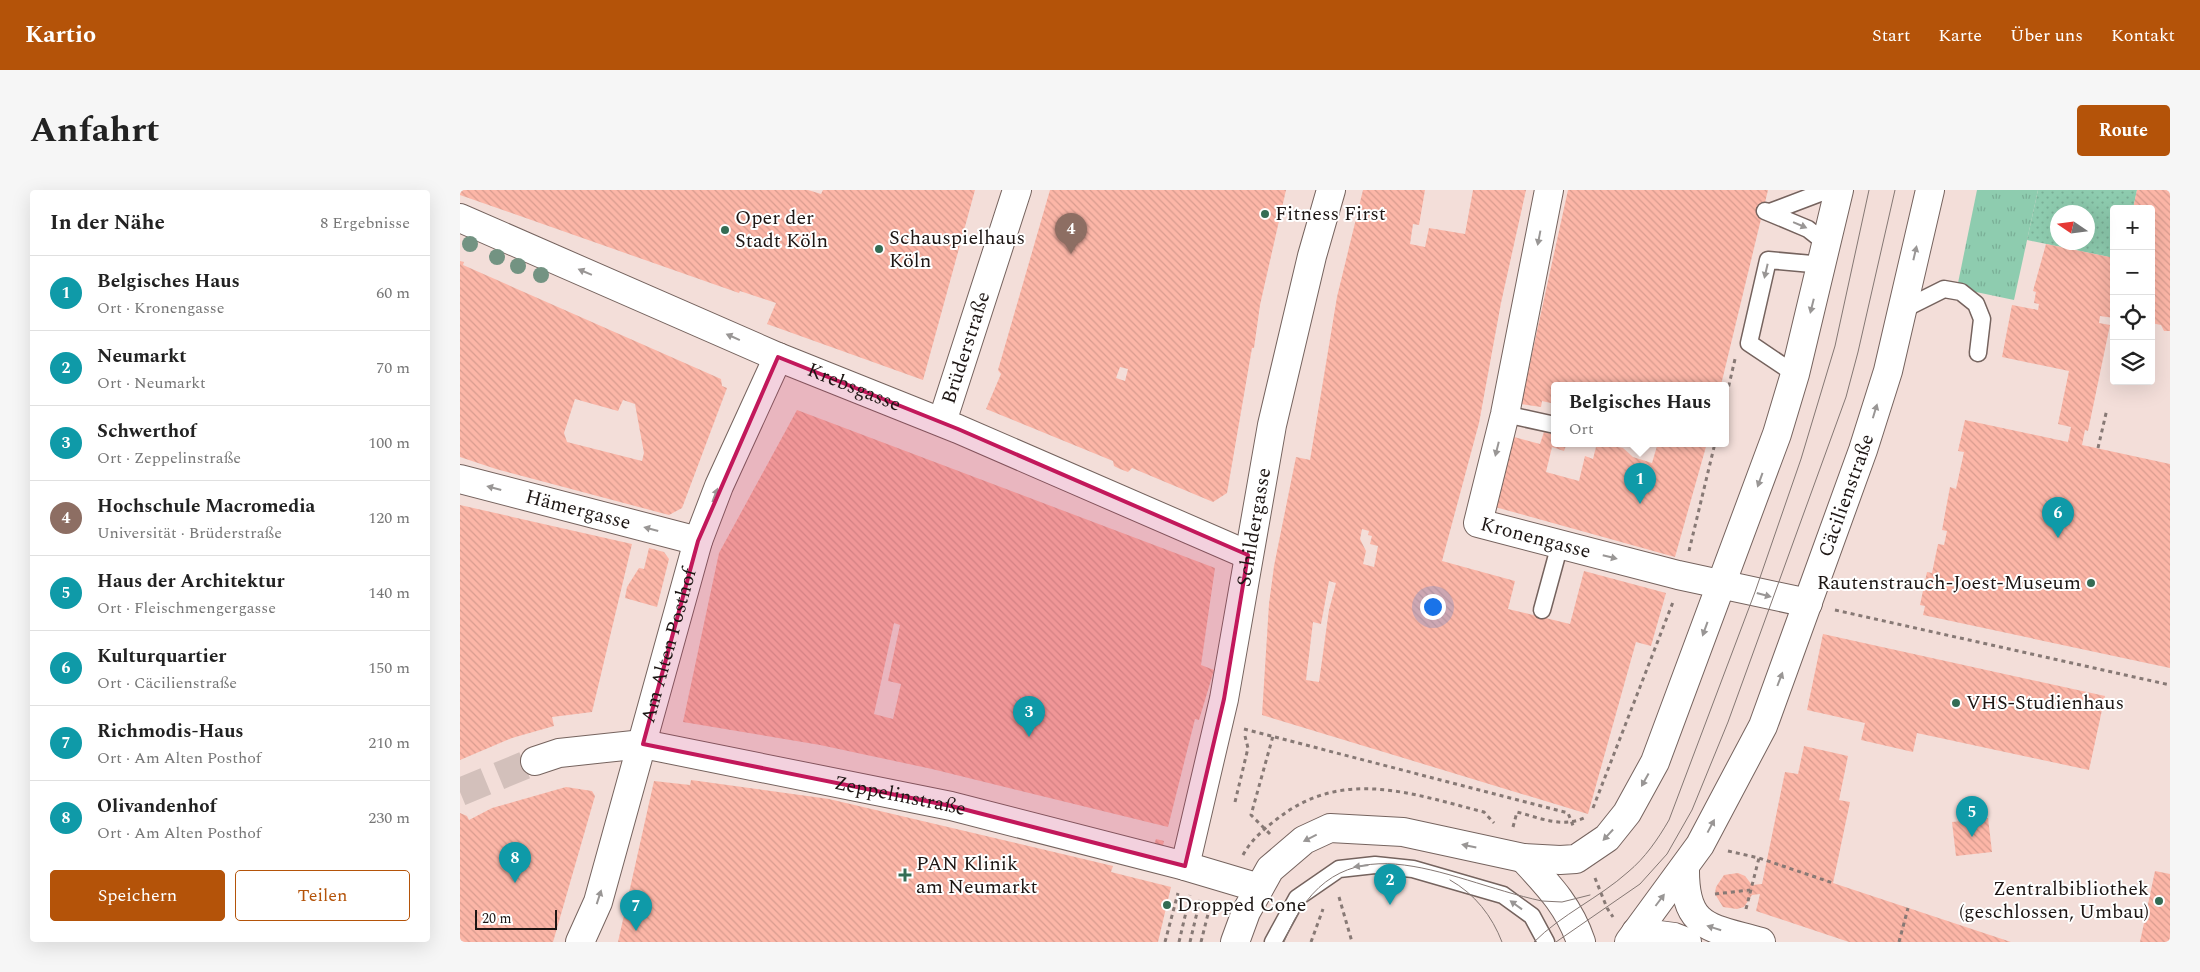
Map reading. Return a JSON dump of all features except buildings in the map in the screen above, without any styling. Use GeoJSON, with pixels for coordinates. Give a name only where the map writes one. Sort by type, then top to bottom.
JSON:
{"type":"FeatureCollection","features":[{"type":"Feature","properties":{"kind":"street","name":"Brüderstraße"},"geometry":{"type":"LineString","coordinates":[[942,422],[1017,190]]}},
{"type":"Feature","properties":{"kind":"street","name":"Schildergasse"},"geometry":{"type":"LineString","coordinates":[[1186,866],[1219,722],[1272,425],[1312,256],[1331,190]]}},
{"type":"Feature","properties":{"kind":"street","name":"Kronengasse"},"geometry":{"type":"LineString","coordinates":[[1549,190],[1505,414],[1478,523],[1683,576],[1722,583],[1808,604]]}},
{"type":"Feature","properties":{"kind":"street"},"geometry":{"type":"LineString","coordinates":[[1235,942],[1246,912],[1270,869],[1304,840],[1330,828],[1403,832],[1517,846],[1576,859],[1607,838],[1627,813],[1655,762],[1777,434],[1795,374],[1825,255],[1839,190]]}},
{"type":"Feature","properties":{"kind":"street","name":"Cäcilienstraße"},"geometry":{"type":"LineString","coordinates":[[1633,937],[1700,845],[1763,726],[1863,450],[1888,371],[1930,190]]}},
{"type":"Feature","properties":{"kind":"street","name":"Krebsgasse"},"geometry":{"type":"LineString","coordinates":[[460,218],[778,357],[942,422],[1248,555]]}},
{"type":"Feature","properties":{"kind":"street","name":"Am Alten Posthof"},"geometry":{"type":"LineString","coordinates":[[580,942],[598,902],[698,541],[719,486],[778,357]]}},
{"type":"Feature","properties":{"kind":"street","name":"Hämergasse"},"geometry":{"type":"LineString","coordinates":[[460,479],[698,541]]}},
{"type":"Feature","properties":{"kind":"street","name":"Zeppelinstraße"},"geometry":{"type":"LineString","coordinates":[[535,761],[559,754],[643,744],[951,806],[1186,866],[1260,888]]}},
{"type":"Feature","properties":{"kind":"street"},"geometry":{"type":"LineString","coordinates":[[1517,846],[1570,913],[1581,942]]}},
{"type":"Feature","properties":{"kind":"street"},"geometry":{"type":"LineString","coordinates":[[1685,867],[1688,903],[1703,924],[1750,939]]}},
{"type":"Feature","properties":{"kind":"street"},"geometry":{"type":"LineString","coordinates":[[1633,937],[1674,937],[1688,942]]}},
{"type":"Feature","properties":{"kind":"lane"},"geometry":{"type":"LineString","coordinates":[[1795,374],[1749,343],[1768,260],[1825,255],[1808,229],[1768,212],[1828,190]]}},
{"type":"Feature","properties":{"kind":"lane"},"geometry":{"type":"LineString","coordinates":[[1902,310],[1944,289],[1961,292],[1976,304],[1982,319],[1978,353]]}},
{"type":"Feature","properties":{"kind":"lane"},"geometry":{"type":"LineString","coordinates":[[1505,414],[1551,424]]}},
{"type":"Feature","properties":{"kind":"lane"},"geometry":{"type":"LineString","coordinates":[[1542,610],[1560,544]]}},
{"type":"Feature","properties":{"kind":"lane"},"geometry":{"type":"LineString","coordinates":[[1273,942],[1298,898],[1339,869],[1375,865],[1413,869],[1502,895],[1532,916],[1546,942]]}},
{"type":"Feature","properties":{"kind":"path"},"geometry":{"type":"LineString","coordinates":[[2098,448],[2107,409]]}},
{"type":"Feature","properties":{"kind":"path"},"geometry":{"type":"LineString","coordinates":[[1517,846],[1517,812],[1562,823],[1572,823],[1590,815],[1683,576],[1714,447]]}},
{"type":"Feature","properties":{"kind":"path"},"geometry":{"type":"LineString","coordinates":[[1808,604],[2170,685]]}},
{"type":"Feature","properties":{"kind":"path"},"geometry":{"type":"LineString","coordinates":[[1219,722],[1568,813],[1572,823]]}},
{"type":"Feature","properties":{"kind":"path"},"geometry":{"type":"LineString","coordinates":[[1264,829],[1251,815],[1273,736]]}},
{"type":"Feature","properties":{"kind":"path"},"geometry":{"type":"LineString","coordinates":[[1235,802],[1248,748]]}},
{"type":"Feature","properties":{"kind":"path"},"geometry":{"type":"LineString","coordinates":[[1700,845],[1759,858],[1832,883]]}},
{"type":"Feature","properties":{"kind":"path"},"geometry":{"type":"LineString","coordinates":[[1586,854],[1607,908],[1620,926],[1633,937]]}},
{"type":"Feature","properties":{"kind":"path"},"geometry":{"type":"LineString","coordinates":[[1750,939],[1750,890],[1759,858]]}},
{"type":"Feature","properties":{"kind":"path"},"geometry":{"type":"LineString","coordinates":[[1165,942],[1186,866]]}},
{"type":"Feature","properties":{"kind":"path"},"geometry":{"type":"LineString","coordinates":[[1710,894],[1750,890]]}},
{"type":"Feature","properties":{"kind":"path"},"geometry":{"type":"LineString","coordinates":[[1179,942],[1191,892]]}},
{"type":"Feature","properties":{"kind":"path"},"geometry":{"type":"LineString","coordinates":[[1190,942],[1202,894]]}},
{"type":"Feature","properties":{"kind":"path"},"geometry":{"type":"LineString","coordinates":[[1338,894],[1352,942]]}},
{"type":"Feature","properties":{"kind":"path"},"geometry":{"type":"LineString","coordinates":[[1201,942],[1212,896]]}},
{"type":"Feature","properties":{"kind":"path"},"geometry":{"type":"LineString","coordinates":[[1311,942],[1324,905]]}},
{"type":"Feature","properties":{"kind":"path"},"geometry":{"type":"LineString","coordinates":[[1899,942],[1908,908]]}},
{"type":"Feature","properties":{"kind":"highlighted area"},"geometry":{"type":"Polygon","coordinates":[[[778,357],[958,429],[1248,555],[1224,699],[1185,866],[951,806],[643,744],[698,541],[778,357]]]}},
{"type":"Feature","properties":{"kind":"green space"},"geometry":{"type":"Polygon","coordinates":[[[1977,190],[2038,190],[2014,300],[1957,288],[1977,190]]]}},
{"type":"Feature","properties":{"kind":"green space"},"geometry":{"type":"Polygon","coordinates":[[[2038,190],[2137,190],[2134,205],[2110,205],[2110,257],[2075,250],[2095,250],[2095,205],[2050,205],[2050,245],[2027,240],[2038,190]]]}},
{"type":"Feature","properties":{"kind":"tunnel"},"geometry":{"type":"LineString","coordinates":[[460,792],[535,761]]}},
{"type":"Feature","properties":{"kind":"tram line"},"geometry":{"type":"LineString","coordinates":[[1534,942],[1556,923],[1605,890],[1634,867],[1651,848],[1669,820],[1755,592],[1801,459],[1835,346],[1869,190]]}},
{"type":"Feature","properties":{"kind":"tram line"},"geometry":{"type":"LineString","coordinates":[[1556,942],[1640,884],[1667,854],[1692,810],[1728,722],[1846,397],[1895,190]]}},
{"type":"Feature","properties":{"kind":"tram line"},"geometry":{"type":"LineString","coordinates":[[1284,942],[1306,901],[1333,877],[1363,865],[1396,864],[1431,870],[1542,901],[1562,902],[1590,895]]}},
{"type":"Feature","properties":{"kind":"tram line"},"geometry":{"type":"LineString","coordinates":[[1450,880],[1482,906],[1502,942]]}},
{"type":"Feature","properties":{"kind":"place","name":"Fitness First"},"geometry":{"type":"Point","coordinates":[1265,214]}},
{"type":"Feature","properties":{"kind":"place","name":"Oper der Stadt Köln"},"geometry":{"type":"Point","coordinates":[725,230]}},
{"type":"Feature","properties":{"kind":"place","name":"Schauspielhaus Köln"},"geometry":{"type":"Point","coordinates":[879,249]}},
{"type":"Feature","properties":{"kind":"place","name":"Hochschule Macromedia"},"geometry":{"type":"Point","coordinates":[1071,254]}},
{"type":"Feature","properties":{"kind":"place","name":"Belgisches Haus"},"geometry":{"type":"Point","coordinates":[1640,504]}},
{"type":"Feature","properties":{"kind":"place","name":"Kulturquartier"},"geometry":{"type":"Point","coordinates":[2058,538]}},
{"type":"Feature","properties":{"kind":"place","name":"Rautenstrauch-Joest-Museum"},"geometry":{"type":"Point","coordinates":[2091,583]}},
{"type":"Feature","properties":{"kind":"place","name":"VHS-Studienhaus"},"geometry":{"type":"Point","coordinates":[1956,703]}},
{"type":"Feature","properties":{"kind":"place","name":"Schwerthof"},"geometry":{"type":"Point","coordinates":[1029,737]}},
{"type":"Feature","properties":{"kind":"place","name":"Haus der Architektur"},"geometry":{"type":"Point","coordinates":[1972,837]}},
{"type":"Feature","properties":{"kind":"place","name":"PAN Klinik am Neumarkt"},"geometry":{"type":"Point","coordinates":[905,875]}},
{"type":"Feature","properties":{"kind":"place","name":"Olivandenhof"},"geometry":{"type":"Point","coordinates":[515,883]}},
{"type":"Feature","properties":{"kind":"place","name":"Zentralbibliothek (geschlossen, Umbau)"},"geometry":{"type":"Point","coordinates":[2159,901]}},
{"type":"Feature","properties":{"kind":"place","name":"Dropped Cone"},"geometry":{"type":"Point","coordinates":[1167,905]}},
{"type":"Feature","properties":{"kind":"place","name":"Neumarkt"},"geometry":{"type":"Point","coordinates":[1390,905]}},
{"type":"Feature","properties":{"kind":"place","name":"Richmodis-Haus"},"geometry":{"type":"Point","coordinates":[636,931]}}]}
